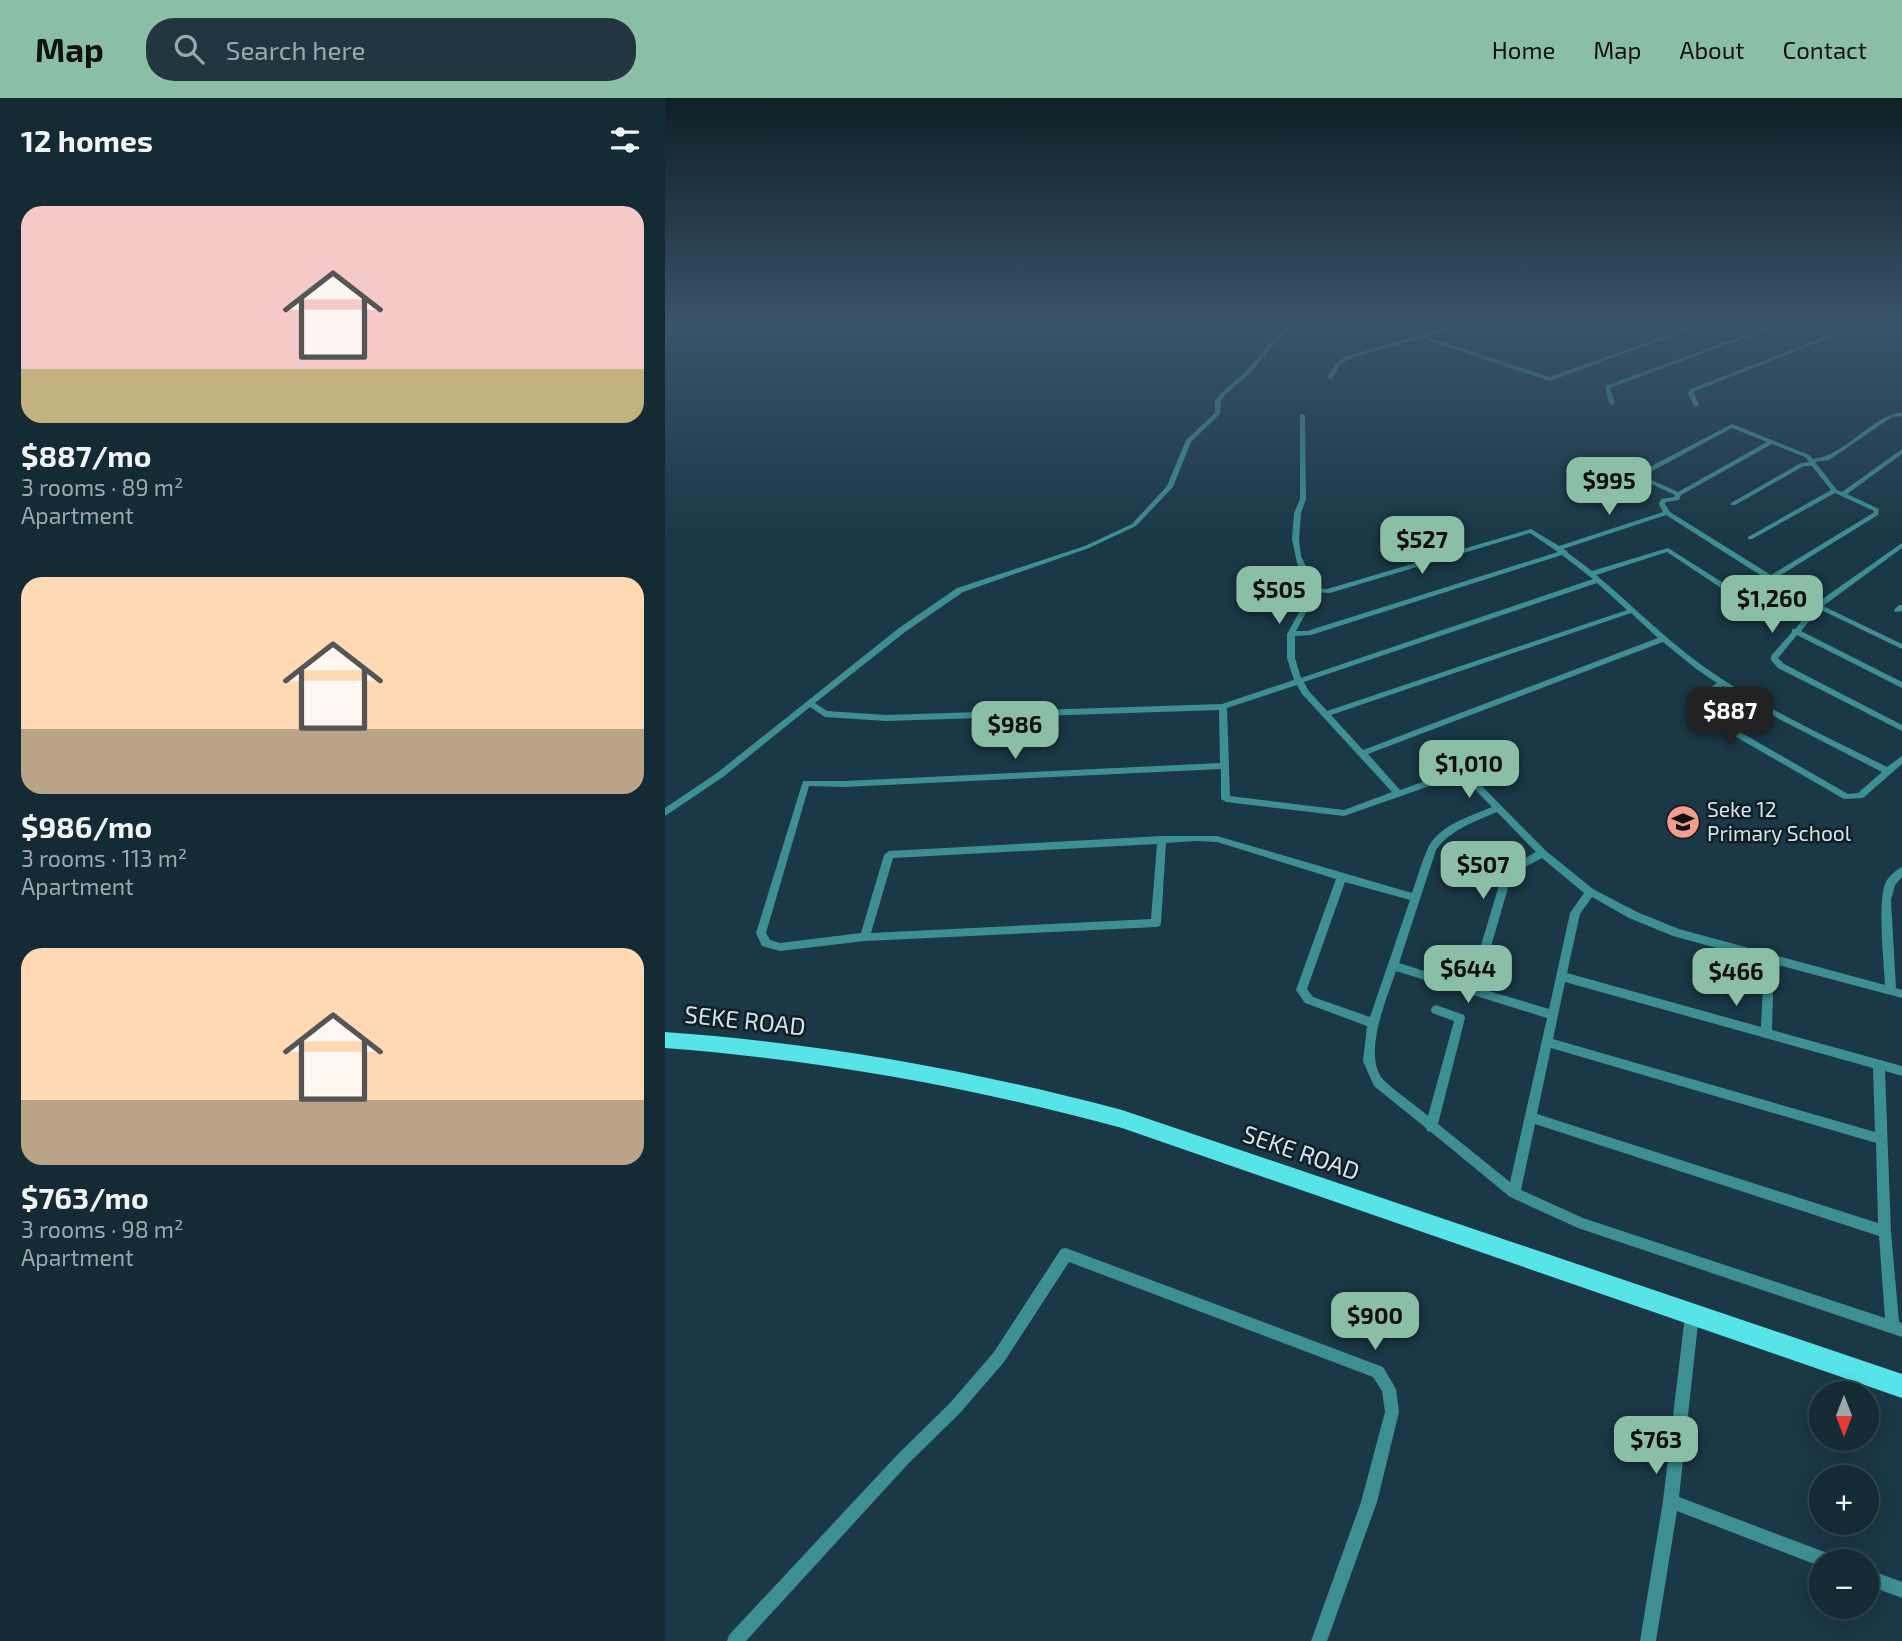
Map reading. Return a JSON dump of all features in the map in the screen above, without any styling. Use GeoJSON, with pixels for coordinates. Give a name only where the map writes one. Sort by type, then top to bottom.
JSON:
{"type":"FeatureCollection","features":[{"type":"Feature","properties":{"kind":"main road","name":"SEKE ROAD"},"geometry":{"type":"LineString","coordinates":[[665,1040],[728,1044],[809,1054],[1013,1090],[1122,1119],[1902,1386]]}},
{"type":"Feature","properties":{"kind":"street"},"geometry":{"type":"LineString","coordinates":[[665,813],[812,705],[902,630],[960,590],[1087,547],[1134,525],[1170,487],[1188,441],[1218,413],[1218,401],[1221,395]]}},
{"type":"Feature","properties":{"kind":"street"},"geometry":{"type":"LineString","coordinates":[[1610,395],[1612,403]]}},
{"type":"Feature","properties":{"kind":"street"},"geometry":{"type":"LineString","coordinates":[[1692,395],[1696,405]]}},
{"type":"Feature","properties":{"kind":"street"},"geometry":{"type":"LineString","coordinates":[[1733,504],[1803,464],[1826,459],[1884,420],[1902,414]]}},
{"type":"Feature","properties":{"kind":"street"},"geometry":{"type":"LineString","coordinates":[[1302,415],[1303,499],[1298,507],[1296,533],[1300,563],[1309,579],[1309,590],[1305,612],[1291,634],[1291,658],[1298,682],[1398,793]]}},
{"type":"Feature","properties":{"kind":"street"},"geometry":{"type":"LineString","coordinates":[[1637,476],[1732,426],[1807,456],[1835,491],[1874,507],[1876,514],[1771,578]]}},
{"type":"Feature","properties":{"kind":"street"},"geometry":{"type":"LineString","coordinates":[[1772,442],[1678,494],[1677,499],[1663,500],[1662,505],[1667,513],[1771,578],[1798,590],[1818,606],[1902,647]]}},
{"type":"Feature","properties":{"kind":"street"},"geometry":{"type":"LineString","coordinates":[[1843,494],[1902,451]]}},
{"type":"Feature","properties":{"kind":"street"},"geometry":{"type":"LineString","coordinates":[[1599,458],[1678,494]]}},
{"type":"Feature","properties":{"kind":"street"},"geometry":{"type":"LineString","coordinates":[[1750,538],[1835,491]]}},
{"type":"Feature","properties":{"kind":"street"},"geometry":{"type":"LineString","coordinates":[[1291,634],[1308,633],[1667,513]]}},
{"type":"Feature","properties":{"kind":"street"},"geometry":{"type":"LineString","coordinates":[[1309,590],[1327,591],[1531,531],[1562,550],[1631,611],[1722,683],[1888,771]]}},
{"type":"Feature","properties":{"kind":"street"},"geometry":{"type":"LineString","coordinates":[[1902,545],[1818,606],[1774,655],[1777,664],[1902,728]]}},
{"type":"Feature","properties":{"kind":"street"},"geometry":{"type":"LineString","coordinates":[[1590,574],[1668,550],[1742,598],[1753,598],[1784,583]]}},
{"type":"Feature","properties":{"kind":"street"},"geometry":{"type":"LineString","coordinates":[[812,705],[825,713],[886,718],[1223,707],[1598,580]]}},
{"type":"Feature","properties":{"kind":"street"},"geometry":{"type":"LineString","coordinates":[[1326,714],[1631,611]]}},
{"type":"Feature","properties":{"kind":"street"},"geometry":{"type":"LineString","coordinates":[[1795,631],[1902,685]]}},
{"type":"Feature","properties":{"kind":"street"},"geometry":{"type":"LineString","coordinates":[[1363,753],[1665,638]]}},
{"type":"Feature","properties":{"kind":"street"},"geometry":{"type":"LineString","coordinates":[[1722,683],[1694,702],[1696,710],[1842,795],[1851,798],[1860,796],[1902,759]]}},
{"type":"Feature","properties":{"kind":"street"},"geometry":{"type":"LineString","coordinates":[[1223,707],[1226,799],[1344,813],[1356,811],[1462,771],[1543,853],[1590,892],[1633,915],[1677,933],[1902,994]]}},
{"type":"Feature","properties":{"kind":"street"},"geometry":{"type":"LineString","coordinates":[[1162,839],[1156,923],[865,937],[780,947],[766,943],[761,933],[806,783],[1224,766]]}},
{"type":"Feature","properties":{"kind":"street"},"geometry":{"type":"LineString","coordinates":[[1499,808],[1453,828],[1439,837],[1432,849],[1373,1023],[1369,1061],[1378,1082],[1514,1193],[1582,1223],[1898,1328],[1885,1231],[1879,1064]]}},
{"type":"Feature","properties":{"kind":"street"},"geometry":{"type":"LineString","coordinates":[[865,937],[889,855],[1162,839],[1217,839],[1416,898]]}},
{"type":"Feature","properties":{"kind":"street"},"geometry":{"type":"LineString","coordinates":[[1473,990],[1508,872],[1543,853]]}},
{"type":"Feature","properties":{"kind":"street"},"geometry":{"type":"LineString","coordinates":[[1891,991],[1886,901],[1890,883],[1902,871]]}},
{"type":"Feature","properties":{"kind":"street"},"geometry":{"type":"LineString","coordinates":[[1342,877],[1301,990],[1309,1000],[1373,1023]]}},
{"type":"Feature","properties":{"kind":"street"},"geometry":{"type":"LineString","coordinates":[[1514,1193],[1576,913],[1590,892]]}},
{"type":"Feature","properties":{"kind":"street"},"geometry":{"type":"LineString","coordinates":[[1766,1033],[1769,960]]}},
{"type":"Feature","properties":{"kind":"street"},"geometry":{"type":"LineString","coordinates":[[1392,965],[1552,1015]]}},
{"type":"Feature","properties":{"kind":"street"},"geometry":{"type":"LineString","coordinates":[[1561,976],[1902,1071]]}},
{"type":"Feature","properties":{"kind":"street"},"geometry":{"type":"LineString","coordinates":[[1431,1127],[1460,1018],[1436,1010]]}},
{"type":"Feature","properties":{"kind":"street"},"geometry":{"type":"LineString","coordinates":[[1546,1042],[1881,1139]]}},
{"type":"Feature","properties":{"kind":"street"},"geometry":{"type":"LineString","coordinates":[[1530,1117],[1885,1231]]}},
{"type":"Feature","properties":{"kind":"street"},"geometry":{"type":"LineString","coordinates":[[735,1641],[903,1459],[955,1408],[999,1357],[1066,1254],[1378,1372],[1385,1380],[1392,1412],[1369,1502],[1319,1641]]}},
{"type":"Feature","properties":{"kind":"street"},"geometry":{"type":"LineString","coordinates":[[1648,1641],[1671,1501],[1692,1315]]}},
{"type":"Feature","properties":{"kind":"street"},"geometry":{"type":"LineString","coordinates":[[1671,1501],[1809,1554]]}},
{"type":"Feature","properties":{"kind":"street"},"geometry":{"type":"LineString","coordinates":[[1879,1581],[1902,1590]]}},
{"type":"Feature","properties":{"kind":"place","name":"Seke 12 Primary School"},"geometry":{"type":"Point","coordinates":[1683,822]}}]}
